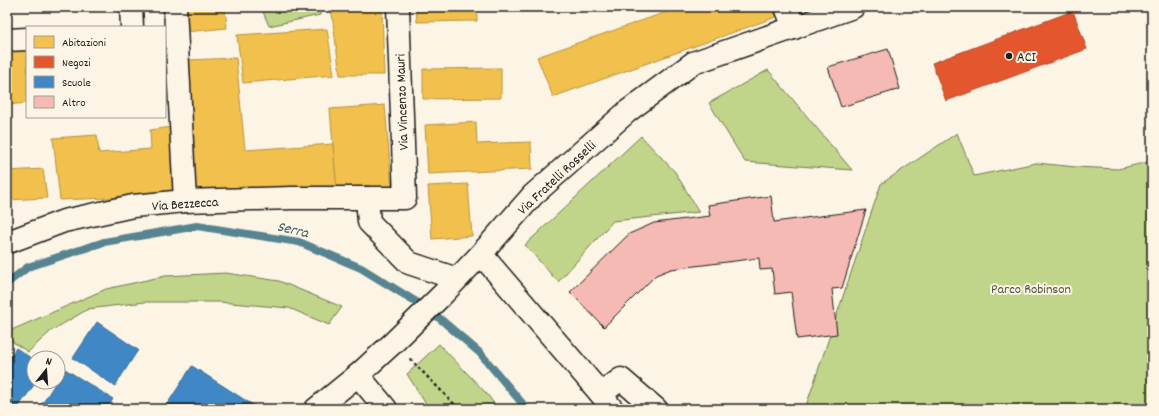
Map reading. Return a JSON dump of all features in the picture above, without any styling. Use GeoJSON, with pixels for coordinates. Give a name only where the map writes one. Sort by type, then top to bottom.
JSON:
{"type":"FeatureCollection","features":[{"type":"Feature","properties":{"kind":"street"},"geometry":{"type":"LineString","coordinates":[[131,7],[132,26]]}},
{"type":"Feature","properties":{"kind":"street"},"geometry":{"type":"LineString","coordinates":[[175,7],[171,34],[180,114],[184,201]]}},
{"type":"Feature","properties":{"kind":"street","name":"Via Vincenzo Mauri"},"geometry":{"type":"LineString","coordinates":[[398,7],[405,198]]}},
{"type":"Feature","properties":{"kind":"street"},"geometry":{"type":"LineString","coordinates":[[786,7],[794,28]]}},
{"type":"Feature","properties":{"kind":"street","name":"Via Fratelli Rosselli"},"geometry":{"type":"LineString","coordinates":[[316,409],[358,375],[394,342],[481,254],[533,195],[628,111],[693,63],[853,7]]}},
{"type":"Feature","properties":{"kind":"street"},"geometry":{"type":"LineString","coordinates":[[7,40],[26,39]]}},
{"type":"Feature","properties":{"kind":"street"},"geometry":{"type":"LineString","coordinates":[[166,99],[180,114]]}},
{"type":"Feature","properties":{"kind":"street","name":"Via Bezzecca"},"geometry":{"type":"LineString","coordinates":[[7,241],[64,221],[133,206],[184,201],[292,198],[405,198]]}},
{"type":"Feature","properties":{"kind":"street"},"geometry":{"type":"LineString","coordinates":[[367,198],[369,222],[409,263],[450,286]]}},
{"type":"Feature","properties":{"kind":"street"},"geometry":{"type":"LineString","coordinates":[[481,254],[607,402],[621,379],[656,409]]}},
{"type":"Feature","properties":{"kind":"street"},"geometry":{"type":"LineString","coordinates":[[358,375],[386,409]]}},
{"type":"Feature","properties":{"kind":"path"},"geometry":{"type":"LineString","coordinates":[[413,354],[409,358],[458,409]]}},
{"type":"Feature","properties":{"kind":"green space"},"geometry":{"type":"Polygon","coordinates":[[[261,7],[319,7],[320,15],[269,26],[261,7]]]}},
{"type":"Feature","properties":{"kind":"green space"},"geometry":{"type":"Polygon","coordinates":[[[768,70],[852,170],[745,162],[709,103],[768,70]]]}},
{"type":"Feature","properties":{"kind":"green space","name":"Parco Robinson"},"geometry":{"type":"Polygon","coordinates":[[[957,133],[974,176],[1036,163],[1118,169],[1152,161],[1152,409],[805,409],[881,184],[957,133]]]}},
{"type":"Feature","properties":{"kind":"green space"},"geometry":{"type":"Polygon","coordinates":[[[641,136],[675,172],[699,212],[613,221],[558,282],[525,245],[641,136]]]}},
{"type":"Feature","properties":{"kind":"green space"},"geometry":{"type":"Polygon","coordinates":[[[226,273],[279,281],[342,307],[329,325],[289,308],[219,302],[145,302],[88,309],[51,331],[30,350],[26,351],[7,338],[7,332],[106,289],[165,276],[226,273]]]}},
{"type":"Feature","properties":{"kind":"green space"},"geometry":{"type":"Polygon","coordinates":[[[439,344],[487,394],[498,409],[429,409],[407,374],[439,344]]]}},
{"type":"Feature","properties":{"kind":"building: Abitazioni"},"geometry":{"type":"Polygon","coordinates":[[[183,7],[225,7],[227,28],[185,32],[183,7]]]}},
{"type":"Feature","properties":{"kind":"building: Abitazioni"},"geometry":{"type":"Polygon","coordinates":[[[331,7],[382,7],[384,75],[340,75],[331,7]]]}},
{"type":"Feature","properties":{"kind":"building: Abitazioni"},"geometry":{"type":"Polygon","coordinates":[[[416,7],[477,7],[477,21],[417,22],[416,7]]]}},
{"type":"Feature","properties":{"kind":"building: Abitazioni"},"geometry":{"type":"Polygon","coordinates":[[[681,7],[773,7],[776,17],[553,97],[537,57],[681,7]]]}},
{"type":"Feature","properties":{"kind":"building: Abitazioni"},"geometry":{"type":"Polygon","coordinates":[[[327,29],[334,75],[243,83],[237,35],[327,29]]]}},
{"type":"Feature","properties":{"kind":"building: Abitazioni"},"geometry":{"type":"Polygon","coordinates":[[[26,47],[26,103],[7,105],[7,48],[26,47]]]}},
{"type":"Feature","properties":{"kind":"building: Abitazioni"},"geometry":{"type":"Polygon","coordinates":[[[236,58],[245,150],[333,144],[337,189],[195,193],[187,60],[236,58]]]}},
{"type":"Feature","properties":{"kind":"building: Abitazioni"},"geometry":{"type":"Polygon","coordinates":[[[501,68],[501,98],[423,99],[423,69],[501,68]]]}},
{"type":"Feature","properties":{"kind":"building: Abitazioni"},"geometry":{"type":"Polygon","coordinates":[[[385,105],[392,189],[337,192],[330,109],[385,105]]]}},
{"type":"Feature","properties":{"kind":"building: Abitazioni"},"geometry":{"type":"Polygon","coordinates":[[[476,122],[477,144],[531,142],[532,169],[428,174],[425,125],[476,122]]]}},
{"type":"Feature","properties":{"kind":"building: Abitazioni"},"geometry":{"type":"Polygon","coordinates":[[[179,126],[184,195],[60,200],[53,138],[97,135],[99,153],[151,149],[150,130],[179,126]]]}},
{"type":"Feature","properties":{"kind":"building: Abitazioni"},"geometry":{"type":"Polygon","coordinates":[[[43,169],[47,198],[7,200],[7,171],[43,169]]]}},
{"type":"Feature","properties":{"kind":"building: Abitazioni"},"geometry":{"type":"Polygon","coordinates":[[[468,184],[472,236],[432,239],[428,186],[468,184]]]}},
{"type":"Feature","properties":{"kind":"building: Negozi","name":"ACI"},"geometry":{"type":"Polygon","coordinates":[[[1073,11],[1087,49],[946,101],[932,63],[1073,11]]]}},
{"type":"Feature","properties":{"kind":"building: Scuole"},"geometry":{"type":"Polygon","coordinates":[[[97,322],[138,350],[115,386],[73,358],[97,322]]]}},
{"type":"Feature","properties":{"kind":"building: Scuole"},"geometry":{"type":"Polygon","coordinates":[[[16,348],[26,355],[26,390],[30,390],[17,409],[7,409],[7,361],[16,348]]]}},
{"type":"Feature","properties":{"kind":"building: Scuole"},"geometry":{"type":"Polygon","coordinates":[[[192,366],[259,409],[164,409],[192,366]]]}},
{"type":"Feature","properties":{"kind":"building: Scuole"},"geometry":{"type":"Polygon","coordinates":[[[66,370],[113,399],[107,409],[39,409],[51,390],[66,390],[66,370]]]}},
{"type":"Feature","properties":{"kind":"building: Altro"},"geometry":{"type":"Polygon","coordinates":[[[888,49],[900,89],[841,107],[828,67],[888,49]]]}},
{"type":"Feature","properties":{"kind":"building: Altro"},"geometry":{"type":"Polygon","coordinates":[[[771,196],[774,222],[866,210],[842,288],[832,289],[837,334],[797,339],[791,292],[775,294],[772,269],[760,270],[759,258],[671,269],[656,275],[604,327],[570,292],[629,234],[654,223],[710,216],[708,205],[771,196]]]}},
{"type":"Feature","properties":{"kind":"waterway","name":"Serra"},"geometry":{"type":"LineString","coordinates":[[7,283],[28,267],[104,242],[197,226],[299,242],[361,268],[431,311],[480,353],[527,409]]}},
{"type":"Feature","properties":{"kind":"place","name":"ACI"},"geometry":{"type":"Point","coordinates":[1009,56]}}]}
